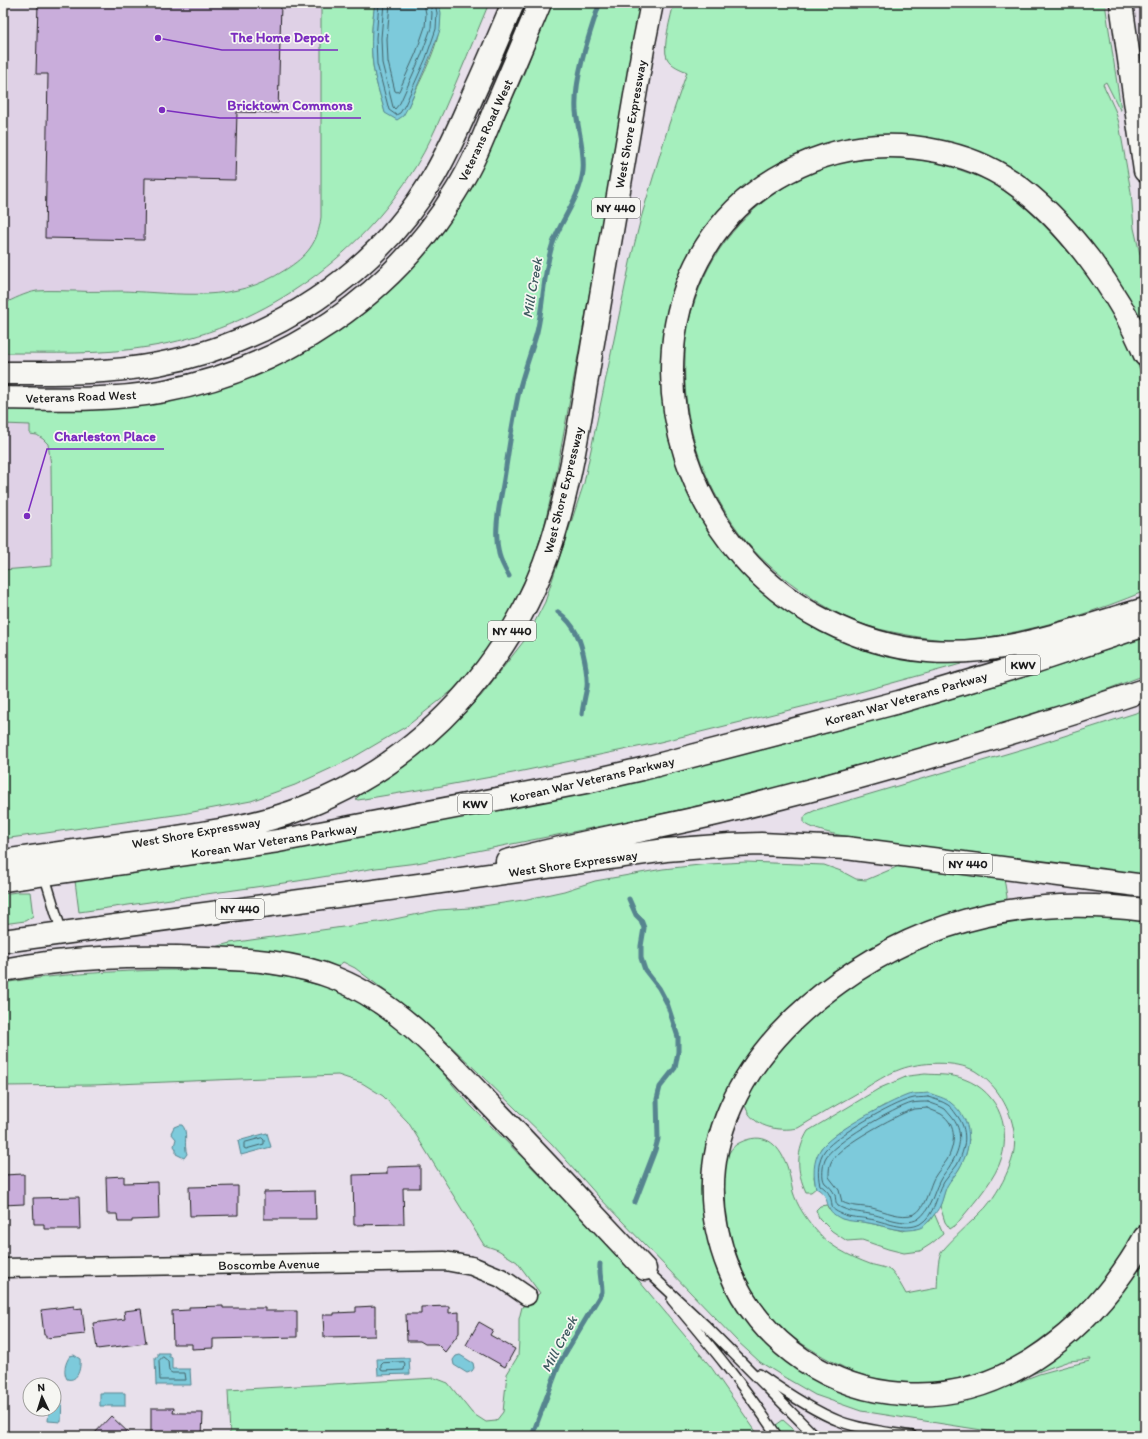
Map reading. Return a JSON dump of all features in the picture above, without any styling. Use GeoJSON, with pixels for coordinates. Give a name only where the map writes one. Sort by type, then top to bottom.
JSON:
{"type":"FeatureCollection","features":[{"type":"Feature","properties":{"kind":"main road","name":"Veterans Road West"},"geometry":{"type":"LineString","coordinates":[[3,373],[101,372],[158,364],[219,349],[253,335],[303,308],[353,271],[397,228],[416,204],[434,177],[458,130],[513,3]]}},
{"type":"Feature","properties":{"kind":"main road","name":"Veterans Road West"},"geometry":{"type":"LineString","coordinates":[[3,398],[96,398],[132,395],[164,391],[232,374],[291,347],[319,331],[346,312],[396,268],[419,244],[438,219],[456,191],[474,160],[540,3]]}},
{"type":"Feature","properties":{"kind":"main road","name":"West Shore Expressway"},"geometry":{"type":"LineString","coordinates":[[3,861],[210,832],[269,820],[300,810],[325,800],[368,777],[394,759],[438,723],[481,677],[499,652],[530,597],[542,571],[560,513],[581,414],[644,42],[652,3]]}},
{"type":"Feature","properties":{"kind":"main road"},"geometry":{"type":"LineString","coordinates":[[1121,3],[1145,171]]}},
{"type":"Feature","properties":{"kind":"main road"},"geometry":{"type":"LineString","coordinates":[[1145,355],[1125,313],[1096,269],[1060,225],[1027,193],[989,168],[967,159],[926,148],[904,145],[880,145],[838,151],[819,157],[799,166],[761,188],[730,214],[705,247],[688,282],[676,320],[671,364],[674,407],[683,450],[699,491],[711,512],[724,534],[736,550],[757,573],[780,592],[821,618],[862,636],[905,648],[927,651],[967,651],[1001,647],[1047,637],[1145,609]]}},
{"type":"Feature","properties":{"kind":"main road"},"geometry":{"type":"LineString","coordinates":[[50,373],[50,399]]}},
{"type":"Feature","properties":{"kind":"main road","name":"Korean War Veterans Parkway"},"geometry":{"type":"LineString","coordinates":[[3,880],[278,840],[586,782],[642,769],[899,702],[1145,625]]}},
{"type":"Feature","properties":{"kind":"main road"},"geometry":{"type":"LineString","coordinates":[[419,885],[540,852],[690,821],[872,774],[1022,730],[1145,690]]}},
{"type":"Feature","properties":{"kind":"main road","name":"West Shore Expressway"},"geometry":{"type":"LineString","coordinates":[[3,941],[666,850],[761,844],[846,848],[1145,886]]}},
{"type":"Feature","properties":{"kind":"main road"},"geometry":{"type":"LineString","coordinates":[[1145,910],[1074,905],[1005,911],[961,922],[922,935],[865,964],[828,990],[795,1019],[767,1049],[746,1077],[730,1106],[720,1133],[714,1163],[713,1194],[716,1226],[724,1257],[746,1302],[764,1326],[788,1349],[802,1360],[818,1369],[848,1383],[871,1390],[894,1394],[927,1395],[960,1391],[992,1382],[1024,1366],[1060,1340],[1101,1300],[1126,1268],[1145,1237]]}},
{"type":"Feature","properties":{"kind":"main road"},"geometry":{"type":"LineString","coordinates":[[3,970],[86,959],[180,957],[270,962],[309,969],[337,979],[358,989],[400,1016],[438,1052],[645,1269]]}},
{"type":"Feature","properties":{"kind":"street","name":"Boscombe Avenue"},"geometry":{"type":"LineString","coordinates":[[3,1268],[445,1261],[472,1266],[501,1278],[528,1296]]}},
{"type":"Feature","properties":{"kind":"lane"},"geometry":{"type":"LineString","coordinates":[[44,874],[62,933]]}},
{"type":"Feature","properties":{"kind":"lane"},"geometry":{"type":"LineString","coordinates":[[645,1269],[705,1325],[815,1436]]}},
{"type":"Feature","properties":{"kind":"lane"},"geometry":{"type":"LineString","coordinates":[[645,1269],[726,1366],[777,1436]]}},
{"type":"Feature","properties":{"kind":"lane"},"geometry":{"type":"LineString","coordinates":[[739,1359],[779,1388],[840,1421],[854,1426],[912,1436]]}},
{"type":"Feature","properties":{"kind":"shaded area"},"geometry":{"type":"Polygon","coordinates":[[[3,3],[321,3],[321,217],[314,243],[308,252],[298,262],[282,272],[258,284],[238,291],[200,295],[122,291],[45,291],[30,293],[3,304],[3,3]]]}},
{"type":"Feature","properties":{"kind":"shaded area"},"geometry":{"type":"Polygon","coordinates":[[[3,424],[30,424],[37,435],[48,444],[51,465],[52,567],[3,570],[3,424]]]}},
{"type":"Feature","properties":{"kind":"green space"},"geometry":{"type":"Polygon","coordinates":[[[321,3],[375,3],[372,34],[372,57],[375,77],[385,112],[408,107],[426,70],[436,42],[440,16],[439,3],[489,3],[450,97],[424,152],[392,200],[365,232],[335,260],[302,285],[266,307],[228,325],[189,338],[130,350],[76,353],[3,353],[3,304],[28,293],[37,291],[123,291],[186,294],[226,292],[246,288],[265,281],[293,265],[305,254],[314,242],[321,217],[321,3]]]}},
{"type":"Feature","properties":{"kind":"green space"},"geometry":{"type":"Polygon","coordinates":[[[552,3],[643,3],[556,475],[544,527],[532,565],[508,616],[488,648],[453,690],[407,726],[349,760],[295,785],[251,801],[182,814],[3,839],[3,570],[52,566],[51,465],[48,444],[37,435],[30,434],[30,425],[3,424],[3,409],[91,409],[144,405],[203,394],[253,377],[295,357],[342,329],[379,299],[405,274],[440,234],[462,203],[481,170],[525,71],[552,3]]]}},
{"type":"Feature","properties":{"kind":"green space"},"geometry":{"type":"Polygon","coordinates":[[[674,3],[1105,3],[1121,110],[1106,82],[1103,84],[1115,110],[1119,123],[1131,192],[1134,228],[1145,276],[1145,335],[1000,165],[851,141],[700,241],[685,265],[675,295],[664,402],[668,428],[686,483],[808,623],[836,638],[859,646],[960,660],[961,664],[838,698],[652,744],[513,773],[358,800],[356,799],[362,793],[413,758],[448,729],[481,696],[527,637],[545,602],[584,483],[631,258],[641,218],[669,124],[687,72],[671,63],[667,58],[666,53],[668,31],[674,3]]]}},
{"type":"Feature","properties":{"kind":"green space"},"geometry":{"type":"Polygon","coordinates":[[[886,157],[923,160],[942,164],[977,176],[994,184],[1027,209],[1059,241],[1088,276],[1111,310],[1145,382],[1145,591],[1073,617],[1036,627],[979,639],[955,641],[906,635],[868,626],[852,620],[809,596],[780,575],[762,559],[746,541],[726,513],[705,472],[697,450],[687,405],[685,382],[685,347],[691,312],[699,289],[719,250],[732,233],[763,202],[781,189],[800,178],[828,166],[886,157]]]}},
{"type":"Feature","properties":{"kind":"green space"},"geometry":{"type":"Polygon","coordinates":[[[1145,638],[1145,675],[1019,720],[771,789],[657,815],[417,863],[79,912],[75,881],[432,823],[444,818],[672,771],[851,727],[1028,676],[1145,638]]]}},
{"type":"Feature","properties":{"kind":"green space"},"geometry":{"type":"Polygon","coordinates":[[[1145,710],[1145,876],[863,839],[825,832],[804,823],[804,818],[807,814],[816,810],[1033,746],[1145,710]]]}},
{"type":"Feature","properties":{"kind":"green space"},"geometry":{"type":"Polygon","coordinates":[[[746,862],[824,865],[841,871],[856,879],[866,880],[899,866],[912,866],[1004,878],[1007,897],[1006,903],[797,1007],[706,1158],[747,1316],[876,1402],[930,1405],[964,1401],[990,1393],[1039,1374],[1090,1361],[1091,1359],[1069,1361],[1032,1374],[1031,1370],[1145,1253],[1145,1436],[1020,1436],[861,1411],[815,1395],[760,1362],[737,1341],[598,1196],[552,1144],[447,1042],[417,1015],[355,968],[343,962],[335,969],[215,947],[230,943],[385,921],[438,910],[470,908],[523,900],[564,891],[595,881],[663,869],[746,862]]]}},
{"type":"Feature","properties":{"kind":"green space"},"geometry":{"type":"Polygon","coordinates":[[[30,892],[33,916],[25,921],[3,924],[3,894],[30,892]]]}},
{"type":"Feature","properties":{"kind":"green space"},"geometry":{"type":"Polygon","coordinates":[[[1045,915],[1145,918],[1145,1214],[1113,1269],[1097,1289],[1058,1326],[1010,1360],[983,1372],[965,1377],[927,1383],[890,1381],[871,1378],[854,1372],[819,1354],[787,1333],[774,1320],[753,1292],[732,1244],[725,1210],[724,1179],[725,1165],[729,1152],[739,1143],[755,1138],[769,1141],[774,1145],[787,1166],[793,1192],[807,1220],[832,1245],[854,1258],[891,1271],[906,1294],[937,1288],[938,1263],[940,1255],[953,1239],[986,1207],[1000,1187],[1013,1157],[1015,1140],[1010,1115],[997,1091],[975,1071],[958,1065],[938,1063],[918,1065],[891,1073],[798,1128],[774,1128],[759,1123],[748,1112],[745,1105],[758,1078],[794,1034],[826,1003],[849,985],[912,951],[970,929],[1045,915]]]}},
{"type":"Feature","properties":{"kind":"green space"},"geometry":{"type":"Polygon","coordinates":[[[128,971],[248,971],[288,977],[327,987],[356,1000],[374,1013],[380,1015],[404,1033],[435,1064],[470,1105],[609,1245],[711,1367],[759,1436],[230,1436],[228,1390],[435,1378],[448,1383],[472,1413],[486,1422],[496,1421],[503,1412],[507,1374],[518,1356],[519,1319],[522,1307],[540,1293],[517,1262],[498,1250],[484,1245],[408,1122],[383,1096],[362,1083],[338,1075],[93,1085],[3,1086],[3,983],[44,977],[128,971]]]}},
{"type":"Feature","properties":{"kind":"green space"},"geometry":{"type":"Polygon","coordinates":[[[925,1074],[955,1076],[976,1085],[987,1093],[995,1103],[1004,1127],[1003,1152],[999,1165],[985,1188],[956,1225],[950,1229],[945,1222],[940,1206],[947,1184],[959,1169],[966,1154],[969,1139],[885,1105],[838,1133],[821,1148],[814,1177],[816,1188],[811,1192],[806,1192],[800,1176],[799,1154],[808,1131],[880,1088],[908,1076],[925,1074]]]}},
{"type":"Feature","properties":{"kind":"green space"},"geometry":{"type":"Polygon","coordinates":[[[827,1205],[828,1208],[843,1219],[903,1231],[930,1221],[934,1213],[943,1234],[920,1251],[904,1253],[862,1240],[847,1241],[832,1231],[819,1218],[816,1210],[820,1206],[827,1205]]]}},
{"type":"Feature","properties":{"kind":"green space"},"geometry":{"type":"Polygon","coordinates":[[[783,1420],[801,1436],[783,1436],[776,1425],[783,1420]]]}},
{"type":"Feature","properties":{"kind":"water"},"geometry":{"type":"Polygon","coordinates":[[[375,3],[439,3],[441,13],[440,30],[429,59],[408,107],[403,116],[397,120],[385,113],[374,71],[372,57],[372,26],[375,3]]]}},
{"type":"Feature","properties":{"kind":"water"},"geometry":{"type":"Polygon","coordinates":[[[929,1093],[946,1100],[958,1110],[964,1117],[968,1134],[967,1151],[964,1160],[947,1186],[940,1206],[934,1215],[920,1228],[913,1230],[900,1230],[866,1222],[845,1220],[835,1215],[831,1211],[825,1196],[816,1188],[814,1168],[820,1150],[835,1135],[874,1111],[908,1095],[929,1093]]]}},
{"type":"Feature","properties":{"kind":"water"},"geometry":{"type":"Polygon","coordinates":[[[182,1125],[186,1135],[187,1154],[184,1158],[176,1154],[176,1149],[174,1146],[176,1139],[171,1133],[174,1127],[182,1125]]]}},
{"type":"Feature","properties":{"kind":"water"},"geometry":{"type":"Polygon","coordinates":[[[267,1133],[271,1147],[241,1155],[238,1141],[267,1133]]]}},
{"type":"Feature","properties":{"kind":"water"},"geometry":{"type":"Polygon","coordinates":[[[158,1353],[169,1353],[169,1357],[172,1357],[172,1369],[190,1369],[191,1385],[156,1385],[155,1357],[158,1357],[158,1353]]]}},
{"type":"Feature","properties":{"kind":"water"},"geometry":{"type":"Polygon","coordinates":[[[74,1355],[80,1359],[78,1374],[74,1378],[67,1379],[65,1373],[66,1365],[70,1356],[74,1355]]]}},
{"type":"Feature","properties":{"kind":"water"},"geometry":{"type":"Polygon","coordinates":[[[460,1355],[473,1363],[474,1368],[472,1371],[467,1373],[454,1365],[453,1360],[456,1356],[460,1355]]]}},
{"type":"Feature","properties":{"kind":"water"},"geometry":{"type":"Polygon","coordinates":[[[409,1358],[410,1374],[378,1375],[377,1359],[409,1358]]]}},
{"type":"Feature","properties":{"kind":"water"},"geometry":{"type":"Polygon","coordinates":[[[100,1393],[125,1393],[125,1406],[100,1406],[100,1393]]]}},
{"type":"Feature","properties":{"kind":"water"},"geometry":{"type":"Polygon","coordinates":[[[48,1417],[61,1417],[61,1422],[48,1421],[48,1417]]]}},
{"type":"Feature","properties":{"kind":"building"},"geometry":{"type":"Polygon","coordinates":[[[38,3],[281,3],[278,113],[237,112],[235,180],[145,178],[144,240],[45,238],[48,74],[36,74],[38,3]]]}},
{"type":"Feature","properties":{"kind":"building"},"geometry":{"type":"Polygon","coordinates":[[[420,1166],[420,1188],[403,1188],[404,1224],[354,1225],[353,1175],[387,1174],[387,1167],[420,1166]]]}},
{"type":"Feature","properties":{"kind":"building"},"geometry":{"type":"Polygon","coordinates":[[[24,1174],[24,1204],[3,1205],[3,1175],[24,1174]]]}},
{"type":"Feature","properties":{"kind":"building"},"geometry":{"type":"Polygon","coordinates":[[[124,1176],[124,1183],[158,1182],[159,1219],[118,1222],[117,1214],[107,1214],[106,1177],[124,1176]]]}},
{"type":"Feature","properties":{"kind":"building"},"geometry":{"type":"Polygon","coordinates":[[[238,1186],[238,1215],[190,1216],[189,1187],[238,1186]]]}},
{"type":"Feature","properties":{"kind":"building"},"geometry":{"type":"Polygon","coordinates":[[[315,1191],[316,1219],[264,1219],[264,1192],[315,1191]]]}},
{"type":"Feature","properties":{"kind":"building"},"geometry":{"type":"Polygon","coordinates":[[[79,1197],[80,1229],[44,1229],[44,1224],[34,1224],[33,1198],[79,1197]]]}},
{"type":"Feature","properties":{"kind":"building"},"geometry":{"type":"Polygon","coordinates":[[[74,1306],[74,1309],[82,1308],[85,1334],[46,1338],[46,1335],[44,1335],[41,1310],[74,1306]]]}},
{"type":"Feature","properties":{"kind":"building"},"geometry":{"type":"Polygon","coordinates":[[[223,1306],[223,1308],[265,1308],[265,1311],[297,1311],[297,1337],[213,1339],[213,1348],[192,1349],[192,1344],[173,1344],[172,1311],[189,1310],[189,1307],[223,1306]]]}},
{"type":"Feature","properties":{"kind":"building"},"geometry":{"type":"Polygon","coordinates":[[[375,1306],[375,1336],[324,1337],[323,1315],[356,1312],[356,1307],[375,1306]]]}},
{"type":"Feature","properties":{"kind":"building"},"geometry":{"type":"Polygon","coordinates":[[[449,1306],[449,1313],[459,1312],[459,1333],[445,1352],[437,1344],[425,1344],[420,1341],[407,1341],[406,1314],[421,1314],[421,1307],[449,1306]]]}},
{"type":"Feature","properties":{"kind":"building"},"geometry":{"type":"Polygon","coordinates":[[[141,1309],[146,1343],[97,1349],[93,1323],[125,1319],[124,1311],[141,1309]]]}},
{"type":"Feature","properties":{"kind":"building"},"geometry":{"type":"Polygon","coordinates":[[[479,1322],[493,1330],[490,1335],[515,1349],[505,1367],[466,1345],[479,1322]]]}},
{"type":"Feature","properties":{"kind":"building"},"geometry":{"type":"Polygon","coordinates":[[[151,1408],[174,1408],[173,1413],[203,1413],[202,1436],[151,1436],[151,1408]]]}},
{"type":"Feature","properties":{"kind":"building"},"geometry":{"type":"Polygon","coordinates":[[[111,1416],[132,1436],[92,1436],[111,1416]]]}},
{"type":"Feature","properties":{"kind":"waterway","name":"Mill Creek"},"geometry":{"type":"LineString","coordinates":[[509,576],[501,560],[497,545],[499,507],[513,421],[522,380],[537,332],[547,264],[553,243],[575,199],[583,171],[582,148],[576,111],[577,86],[582,59],[598,8]]}},
{"type":"Feature","properties":{"kind":"waterway","name":"Mill Creek"},"geometry":{"type":"LineString","coordinates":[[558,612],[569,622],[577,634],[583,654],[587,674],[587,687],[582,714]]}},
{"type":"Feature","properties":{"kind":"waterway","name":"Mill Creek"},"geometry":{"type":"LineString","coordinates":[[629,899],[644,928],[641,958],[645,970],[659,988],[667,1003],[678,1037],[678,1052],[675,1068],[660,1087],[657,1099],[658,1139],[635,1202]]}},
{"type":"Feature","properties":{"kind":"waterway","name":"Mill Creek"},"geometry":{"type":"LineString","coordinates":[[532,1436],[560,1362],[602,1292],[600,1264]]}},
{"type":"Feature","properties":{"kind":"place","name":"The Home Depot"},"geometry":{"type":"Point","coordinates":[158,38]}},
{"type":"Feature","properties":{"kind":"place","name":"Bricktown Commons"},"geometry":{"type":"Point","coordinates":[162,110]}},
{"type":"Feature","properties":{"kind":"place","name":"Charleston Place"},"geometry":{"type":"Point","coordinates":[27,516]}}]}
